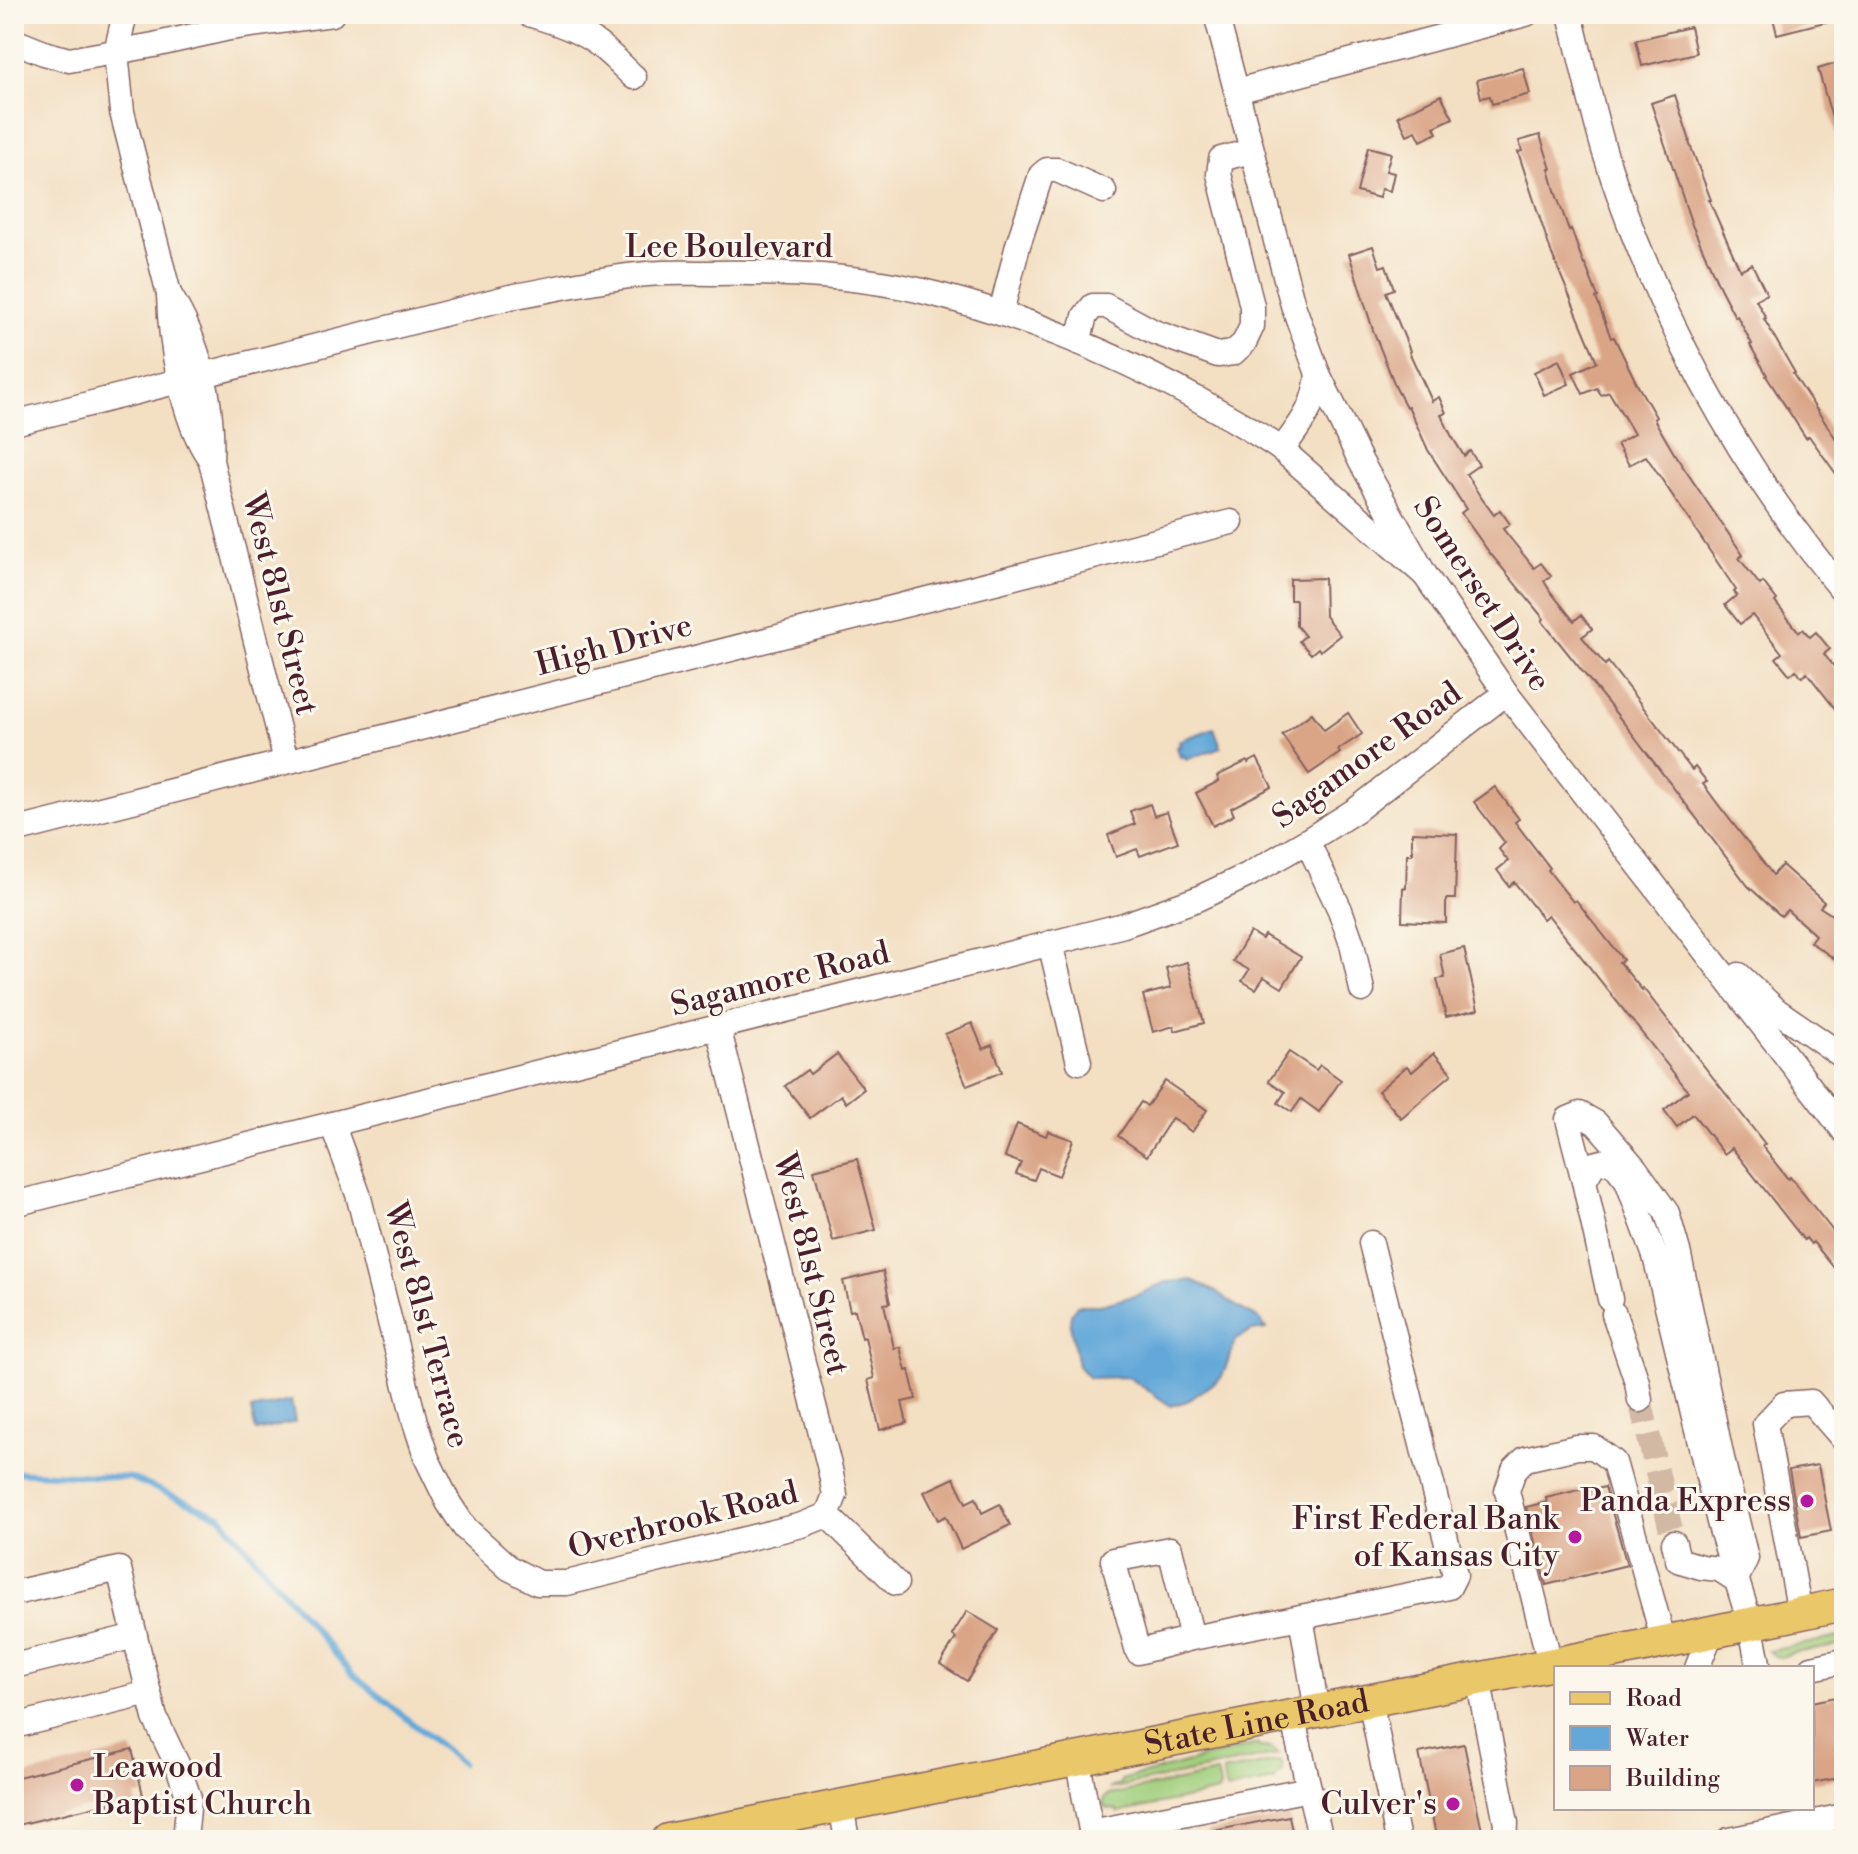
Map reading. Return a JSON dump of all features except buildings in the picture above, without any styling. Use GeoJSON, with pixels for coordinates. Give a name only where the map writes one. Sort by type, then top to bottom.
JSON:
{"type":"FeatureCollection","features":[{"type":"Feature","properties":{"kind":"main road","name":"State Line Road"},"geometry":{"type":"LineString","coordinates":[[668,1840],[1370,1699],[1560,1664],[1844,1604]]}},
{"type":"Feature","properties":{"kind":"street","name":"West 81st Street"},"geometry":{"type":"LineString","coordinates":[[125,14],[116,52],[122,112],[169,294],[169,321],[179,381],[199,443],[211,461]]}},
{"type":"Feature","properties":{"kind":"street"},"geometry":{"type":"LineString","coordinates":[[14,41],[69,60],[229,28],[332,14]]}},
{"type":"Feature","properties":{"kind":"street"},"geometry":{"type":"LineString","coordinates":[[529,14],[597,43],[634,77]]}},
{"type":"Feature","properties":{"kind":"street","name":"Somerset Drive"},"geometry":{"type":"LineString","coordinates":[[1216,14],[1293,305],[1318,374],[1361,462],[1425,575],[1506,693],[1844,1131]]}},
{"type":"Feature","properties":{"kind":"street"},"geometry":{"type":"LineString","coordinates":[[1237,91],[1526,14]]}},
{"type":"Feature","properties":{"kind":"street"},"geometry":{"type":"LineString","coordinates":[[1570,14],[1604,148],[1623,206],[1650,276],[1686,353],[1723,421],[1767,490],[1844,592]]}},
{"type":"Feature","properties":{"kind":"street"},"geometry":{"type":"LineString","coordinates":[[1078,342],[1085,316],[1093,306],[1106,306],[1154,332],[1218,355],[1233,353],[1244,343],[1252,326],[1252,306],[1219,174],[1221,159],[1251,151]]}},
{"type":"Feature","properties":{"kind":"street"},"geometry":{"type":"LineString","coordinates":[[1001,313],[1018,245],[1041,175],[1047,170],[1057,170],[1104,191]]}},
{"type":"Feature","properties":{"kind":"street","name":"Lee Boulevard"},"geometry":{"type":"LineString","coordinates":[[14,423],[510,297],[647,274],[759,272],[846,278],[917,290],[1001,313],[1101,350],[1176,388],[1256,432],[1282,450],[1425,575]]}},
{"type":"Feature","properties":{"kind":"street","name":"West 81st Street"},"geometry":{"type":"LineString","coordinates":[[169,294],[184,318],[204,375],[213,438],[211,461],[286,761]]}},
{"type":"Feature","properties":{"kind":"street"},"geometry":{"type":"LineString","coordinates":[[1282,450],[1312,405],[1318,374]]}},
{"type":"Feature","properties":{"kind":"street","name":"High Drive"},"geometry":{"type":"LineString","coordinates":[[14,831],[1231,522]]}},
{"type":"Feature","properties":{"kind":"street","name":"Sagamore Road"},"geometry":{"type":"LineString","coordinates":[[14,1204],[1124,925],[1197,899],[1248,875],[1307,841],[1356,810],[1506,693]]}},
{"type":"Feature","properties":{"kind":"street"},"geometry":{"type":"LineString","coordinates":[[1307,841],[1340,910],[1352,944],[1362,990]]}},
{"type":"Feature","properties":{"kind":"street"},"geometry":{"type":"LineString","coordinates":[[1688,929],[1776,1010],[1844,1057]]}},
{"type":"Feature","properties":{"kind":"street"},"geometry":{"type":"LineString","coordinates":[[1050,943],[1079,1062]]}},
{"type":"Feature","properties":{"kind":"street","name":"West 81st Street"},"geometry":{"type":"LineString","coordinates":[[718,1027],[830,1469],[835,1495],[827,1515]]}},
{"type":"Feature","properties":{"kind":"street"},"geometry":{"type":"LineString","coordinates":[[1640,1400],[1612,1306],[1568,1119],[1580,1114],[1596,1123],[1635,1168],[1667,1213],[1746,1558],[1736,1580]]}},
{"type":"Feature","properties":{"kind":"street","name":"West 81st Terrace"},"geometry":{"type":"LineString","coordinates":[[332,1124],[358,1194],[427,1459],[465,1528],[509,1568]]}},
{"type":"Feature","properties":{"kind":"street"},"geometry":{"type":"LineString","coordinates":[[1584,1181],[1594,1164],[1611,1160],[1627,1180],[1655,1256],[1720,1526],[1750,1623],[1759,1666]]}},
{"type":"Feature","properties":{"kind":"street"},"geometry":{"type":"LineString","coordinates":[[1192,1638],[1449,1587],[1455,1575],[1371,1243]]}},
{"type":"Feature","properties":{"kind":"street"},"geometry":{"type":"LineString","coordinates":[[1800,1613],[1765,1424],[1784,1404],[1811,1402],[1844,1440]]}},
{"type":"Feature","properties":{"kind":"street"},"geometry":{"type":"LineString","coordinates":[[1560,1664],[1507,1491],[1514,1470],[1525,1459],[1577,1447],[1594,1447],[1614,1462],[1664,1642]]}},
{"type":"Feature","properties":{"kind":"street","name":"Overbrook Road"},"geometry":{"type":"LineString","coordinates":[[509,1568],[538,1583],[567,1583],[802,1525],[827,1515],[896,1583]]}},
{"type":"Feature","properties":{"kind":"street"},"geometry":{"type":"LineString","coordinates":[[1691,1564],[1711,1546],[1720,1526]]}},
{"type":"Feature","properties":{"kind":"street"},"geometry":{"type":"LineString","coordinates":[[1674,1543],[1678,1560],[1719,1569],[1736,1580]]}},
{"type":"Feature","properties":{"kind":"street"},"geometry":{"type":"LineString","coordinates":[[14,1593],[119,1569],[155,1718],[189,1798],[185,1840]]}},
{"type":"Feature","properties":{"kind":"street"},"geometry":{"type":"LineString","coordinates":[[1301,1617],[1309,1789],[1321,1840]]}},
{"type":"Feature","properties":{"kind":"street"},"geometry":{"type":"LineString","coordinates":[[1698,1666],[1712,1631]]}},
{"type":"Feature","properties":{"kind":"street"},"geometry":{"type":"LineString","coordinates":[[14,1666],[135,1636]]}},
{"type":"Feature","properties":{"kind":"street"},"geometry":{"type":"LineString","coordinates":[[1814,1668],[1844,1661]]}},
{"type":"Feature","properties":{"kind":"street"},"geometry":{"type":"LineString","coordinates":[[1478,1678],[1506,1823],[1505,1840]]}},
{"type":"Feature","properties":{"kind":"street"},"geometry":{"type":"LineString","coordinates":[[14,1726],[149,1693]]}},
{"type":"Feature","properties":{"kind":"street"},"geometry":{"type":"LineString","coordinates":[[1370,1699],[1398,1840]]}},
{"type":"Feature","properties":{"kind":"street"},"geometry":{"type":"LineString","coordinates":[[1077,1758],[1092,1836],[1309,1789]]}},
{"type":"Feature","properties":{"kind":"street"},"geometry":{"type":"LineString","coordinates":[[841,1805],[847,1840]]}},
{"type":"Feature","properties":{"kind":"street"},"geometry":{"type":"LineString","coordinates":[[1729,1840],[1844,1816]]}},
{"type":"Feature","properties":{"kind":"green space"},"geometry":{"type":"Polygon","coordinates":[[[1844,1636],[1844,1645],[1781,1657],[1769,1651],[1844,1636]]]}},
{"type":"Feature","properties":{"kind":"green space"},"geometry":{"type":"Polygon","coordinates":[[[1257,1744],[1279,1754],[1109,1789],[1121,1780],[1257,1744]]]}},
{"type":"Feature","properties":{"kind":"green space"},"geometry":{"type":"Polygon","coordinates":[[[1282,1762],[1282,1771],[1275,1781],[1228,1790],[1226,1787],[1223,1772],[1282,1762]]]}},
{"type":"Feature","properties":{"kind":"green space"},"geometry":{"type":"Polygon","coordinates":[[[1217,1773],[1218,1792],[1118,1813],[1106,1808],[1103,1803],[1109,1795],[1217,1773]]]}},
{"type":"Feature","properties":{"kind":"water"},"geometry":{"type":"Polygon","coordinates":[[[1214,728],[1221,747],[1186,760],[1185,756],[1180,757],[1179,741],[1214,728]]]}},
{"type":"Feature","properties":{"kind":"water"},"geometry":{"type":"Polygon","coordinates":[[[1192,1280],[1260,1319],[1266,1329],[1251,1331],[1236,1339],[1222,1377],[1187,1401],[1171,1406],[1128,1377],[1089,1378],[1078,1366],[1070,1323],[1077,1305],[1101,1305],[1137,1295],[1166,1282],[1192,1280]]]}},
{"type":"Feature","properties":{"kind":"water"},"geometry":{"type":"Polygon","coordinates":[[[291,1401],[295,1422],[256,1431],[251,1410],[291,1401]]]}},
{"type":"Feature","properties":{"kind":"waterway"},"geometry":{"type":"LineString","coordinates":[[14,1472],[131,1478],[220,1516],[352,1674],[461,1763]]}},
{"type":"Feature","properties":{"kind":"tunnel"},"geometry":{"type":"LineString","coordinates":[[1640,1400],[1674,1543]]}},
{"type":"Feature","properties":{"kind":"place","name":"Panda Express"},"geometry":{"type":"Point","coordinates":[1807,1501]}},
{"type":"Feature","properties":{"kind":"place","name":"First Federal Bank of Kansas City"},"geometry":{"type":"Point","coordinates":[1575,1537]}},
{"type":"Feature","properties":{"kind":"place","name":"Leawood Baptist Church"},"geometry":{"type":"Point","coordinates":[77,1785]}},
{"type":"Feature","properties":{"kind":"place","name":"Culver's"},"geometry":{"type":"Point","coordinates":[1453,1804]}}]}
